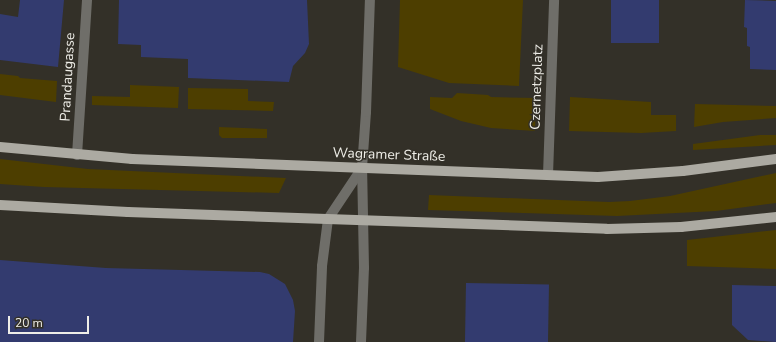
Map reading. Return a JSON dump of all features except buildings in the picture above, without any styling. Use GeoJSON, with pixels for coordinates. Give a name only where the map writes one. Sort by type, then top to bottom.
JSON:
{"type":"FeatureCollection","features":[{"type":"Feature","properties":{"kind":"main road","name":"Wagramer Straße"},"geometry":{"type":"LineString","coordinates":[[0,147],[132,159],[598,177],[630,176],[683,171],[776,159]]}},
{"type":"Feature","properties":{"kind":"main road"},"geometry":{"type":"LineString","coordinates":[[0,205],[128,212],[606,229],[681,227],[776,217]]}},
{"type":"Feature","properties":{"kind":"street","name":"Prandaugasse"},"geometry":{"type":"LineString","coordinates":[[77,155],[86,0]]}},
{"type":"Feature","properties":{"kind":"street"},"geometry":{"type":"LineString","coordinates":[[361,342],[364,220],[362,168],[366,112],[370,0]]}},
{"type":"Feature","properties":{"kind":"street","name":"Czernetzplatz"},"geometry":{"type":"LineString","coordinates":[[548,175],[554,0]]}},
{"type":"Feature","properties":{"kind":"street"},"geometry":{"type":"LineString","coordinates":[[319,342],[322,266],[328,219],[362,168]]}},
{"type":"Feature","properties":{"kind":"shaded area"},"geometry":{"type":"Polygon","coordinates":[[[400,0],[523,0],[519,86],[449,83],[398,67],[400,0]]]}},
{"type":"Feature","properties":{"kind":"shaded area"},"geometry":{"type":"Polygon","coordinates":[[[0,74],[18,76],[20,78],[57,81],[56,102],[0,95],[0,74]]]}},
{"type":"Feature","properties":{"kind":"shaded area"},"geometry":{"type":"Polygon","coordinates":[[[130,85],[179,87],[178,108],[92,105],[92,96],[130,97],[130,85]]]}},
{"type":"Feature","properties":{"kind":"shaded area"},"geometry":{"type":"Polygon","coordinates":[[[188,88],[248,89],[248,101],[274,102],[273,111],[188,109],[188,88]]]}},
{"type":"Feature","properties":{"kind":"shaded area"},"geometry":{"type":"Polygon","coordinates":[[[457,93],[488,95],[491,97],[536,98],[535,131],[491,128],[461,121],[430,109],[430,97],[452,98],[457,93]]]}},
{"type":"Feature","properties":{"kind":"shaded area"},"geometry":{"type":"Polygon","coordinates":[[[570,97],[651,102],[651,115],[676,115],[676,131],[641,133],[569,131],[570,97]]]}},
{"type":"Feature","properties":{"kind":"shaded area"},"geometry":{"type":"Polygon","coordinates":[[[695,104],[776,106],[776,118],[723,122],[694,127],[695,104]]]}},
{"type":"Feature","properties":{"kind":"shaded area"},"geometry":{"type":"Polygon","coordinates":[[[219,127],[267,129],[267,138],[222,138],[219,135],[219,127]]]}},
{"type":"Feature","properties":{"kind":"shaded area"},"geometry":{"type":"Polygon","coordinates":[[[760,135],[776,135],[776,145],[693,150],[693,144],[760,135]]]}},
{"type":"Feature","properties":{"kind":"shaded area"},"geometry":{"type":"Polygon","coordinates":[[[0,159],[88,169],[286,178],[279,193],[44,187],[0,184],[0,159]]]}},
{"type":"Feature","properties":{"kind":"shaded area"},"geometry":{"type":"Polygon","coordinates":[[[776,173],[776,203],[716,211],[617,216],[428,210],[429,195],[609,202],[630,201],[670,196],[776,173]]]}},
{"type":"Feature","properties":{"kind":"shaded area"},"geometry":{"type":"Polygon","coordinates":[[[776,230],[776,269],[687,266],[687,240],[776,230]]]}}]}
